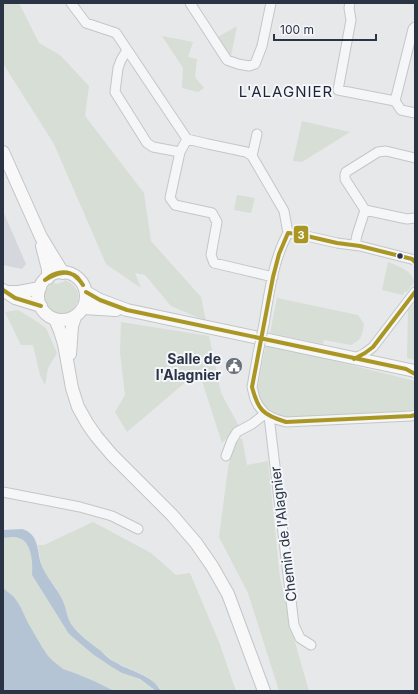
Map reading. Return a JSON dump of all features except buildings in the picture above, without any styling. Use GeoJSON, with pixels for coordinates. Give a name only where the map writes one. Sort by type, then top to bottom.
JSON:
{"type":"FeatureCollection","features":[{"type":"Feature","properties":{"kind":"main road"},"geometry":{"type":"LineString","coordinates":[[3,152],[41,237],[63,273]]}},
{"type":"Feature","properties":{"kind":"main road"},"geometry":{"type":"LineString","coordinates":[[41,237],[48,269],[48,278]]}},
{"type":"Feature","properties":{"kind":"main road"},"geometry":{"type":"LineString","coordinates":[[63,273],[75,276],[80,280],[86,292],[86,300],[80,313],[75,317],[61,320],[55,319],[46,314],[41,306],[39,294],[42,284],[48,278],[52,275],[63,273]]}},
{"type":"Feature","properties":{"kind":"main road"},"geometry":{"type":"LineString","coordinates":[[4,291],[19,292],[40,288]]}},
{"type":"Feature","properties":{"kind":"main road"},"geometry":{"type":"LineString","coordinates":[[4,291],[15,298],[41,306]]}},
{"type":"Feature","properties":{"kind":"main road"},"geometry":{"type":"LineString","coordinates":[[86,292],[100,300],[127,310],[412,371]]}},
{"type":"Feature","properties":{"kind":"main road"},"geometry":{"type":"LineString","coordinates":[[83,308],[127,310]]}},
{"type":"Feature","properties":{"kind":"main road"},"geometry":{"type":"LineString","coordinates":[[68,367],[72,326],[75,317]]}},
{"type":"Feature","properties":{"kind":"main road"},"geometry":{"type":"LineString","coordinates":[[55,319],[64,344],[72,388],[78,407],[96,436],[112,455],[168,511],[196,543],[208,560],[228,594],[264,691]]}},
{"type":"Feature","properties":{"kind":"street"},"geometry":{"type":"LineString","coordinates":[[71,3],[86,23],[116,34],[187,138],[246,152],[252,156],[284,211],[288,233],[278,256],[273,277],[252,387],[258,406],[267,415],[286,422],[415,415]]}},
{"type":"Feature","properties":{"kind":"street"},"geometry":{"type":"LineString","coordinates":[[190,3],[227,60],[249,66],[255,64],[262,46],[271,3]]}},
{"type":"Feature","properties":{"kind":"street"},"geometry":{"type":"LineString","coordinates":[[350,3],[349,8],[351,20],[338,90],[395,101],[401,110],[415,113]]}},
{"type":"Feature","properties":{"kind":"street"},"geometry":{"type":"LineString","coordinates":[[395,101],[413,29],[415,27]]}},
{"type":"Feature","properties":{"kind":"street"},"geometry":{"type":"LineString","coordinates":[[127,50],[118,68],[115,92],[147,143],[153,147],[180,152]]}},
{"type":"Feature","properties":{"kind":"street"},"geometry":{"type":"LineString","coordinates":[[252,156],[257,134]]}},
{"type":"Feature","properties":{"kind":"street"},"geometry":{"type":"LineString","coordinates":[[187,138],[180,152],[170,198],[175,205],[212,214],[217,222],[211,255],[214,263],[273,277]]}},
{"type":"Feature","properties":{"kind":"street"},"geometry":{"type":"LineString","coordinates":[[415,158],[386,152],[378,152],[346,172],[345,175],[345,179],[365,210],[407,219],[415,218]]}},
{"type":"Feature","properties":{"kind":"street"},"geometry":{"type":"LineString","coordinates":[[355,245],[365,210]]}},
{"type":"Feature","properties":{"kind":"street"},"geometry":{"type":"LineString","coordinates":[[288,233],[355,245],[414,260]]}},
{"type":"Feature","properties":{"kind":"street"},"geometry":{"type":"LineString","coordinates":[[354,359],[374,346],[415,292]]}},
{"type":"Feature","properties":{"kind":"street"},"geometry":{"type":"LineString","coordinates":[[374,346],[374,353],[380,364]]}},
{"type":"Feature","properties":{"kind":"street"},"geometry":{"type":"LineString","coordinates":[[226,456],[232,440],[237,432],[267,415]]}},
{"type":"Feature","properties":{"kind":"street","name":"Chemin de l'Alagnier"},"geometry":{"type":"LineString","coordinates":[[267,415],[294,625],[300,638],[311,644]]}},
{"type":"Feature","properties":{"kind":"street"},"geometry":{"type":"LineString","coordinates":[[3,492],[80,507],[112,516],[138,529]]}},
{"type":"Feature","properties":{"kind":"shaded area"},"geometry":{"type":"Polygon","coordinates":[[[3,3],[19,3],[39,43],[60,55],[89,86],[85,116],[144,193],[151,241],[201,297],[206,321],[171,306],[145,275],[135,273],[141,288],[106,264],[54,144],[4,65],[3,3]]]}},
{"type":"Feature","properties":{"kind":"shaded area"},"geometry":{"type":"Polygon","coordinates":[[[237,26],[231,56],[218,37],[237,26]]]}},
{"type":"Feature","properties":{"kind":"shaded area"},"geometry":{"type":"Polygon","coordinates":[[[162,36],[193,42],[188,57],[197,59],[195,77],[204,88],[198,92],[182,88],[183,68],[162,36]]]}},
{"type":"Feature","properties":{"kind":"shaded area"},"geometry":{"type":"Polygon","coordinates":[[[302,121],[350,132],[302,162],[293,161],[302,121]]]}},
{"type":"Feature","properties":{"kind":"shaded area"},"geometry":{"type":"Polygon","coordinates":[[[237,195],[255,198],[251,213],[234,210],[237,195]]]}},
{"type":"Feature","properties":{"kind":"shaded area"},"geometry":{"type":"Polygon","coordinates":[[[3,211],[26,264],[22,269],[3,265],[3,211]]]}},
{"type":"Feature","properties":{"kind":"shaded area"},"geometry":{"type":"Polygon","coordinates":[[[388,262],[408,271],[413,278],[414,282],[403,295],[382,290],[388,262]]]}},
{"type":"Feature","properties":{"kind":"shaded area"},"geometry":{"type":"Polygon","coordinates":[[[65,280],[73,285],[77,292],[78,298],[72,310],[60,314],[48,307],[45,301],[45,293],[47,288],[53,282],[56,284],[65,280]]]}},
{"type":"Feature","properties":{"kind":"shaded area"},"geometry":{"type":"Polygon","coordinates":[[[277,298],[358,315],[364,324],[361,337],[351,345],[324,340],[323,344],[270,333],[277,298]]]}},
{"type":"Feature","properties":{"kind":"shaded area"},"geometry":{"type":"Polygon","coordinates":[[[415,303],[415,360],[407,358],[408,310],[415,303]]]}},
{"type":"Feature","properties":{"kind":"shaded area"},"geometry":{"type":"Polygon","coordinates":[[[18,310],[46,328],[57,353],[48,368],[45,385],[40,375],[33,345],[21,345],[5,312],[18,310]]]}},
{"type":"Feature","properties":{"kind":"shaded area"},"geometry":{"type":"Polygon","coordinates":[[[121,322],[209,336],[221,393],[239,426],[222,443],[202,381],[188,380],[127,432],[115,412],[125,395],[120,353],[121,322]]]}},
{"type":"Feature","properties":{"kind":"shaded area"},"geometry":{"type":"Polygon","coordinates":[[[266,344],[415,381],[415,408],[410,411],[283,417],[273,413],[263,406],[257,391],[266,344]]]}},
{"type":"Feature","properties":{"kind":"shaded area"},"geometry":{"type":"Polygon","coordinates":[[[242,438],[247,465],[268,461],[280,578],[296,646],[309,691],[279,691],[248,593],[219,537],[228,468],[234,442],[242,438]]]}},
{"type":"Feature","properties":{"kind":"shaded area"},"geometry":{"type":"Polygon","coordinates":[[[93,522],[151,553],[176,575],[190,573],[219,642],[236,691],[161,691],[160,688],[146,676],[115,662],[86,640],[70,623],[63,601],[41,564],[38,545],[44,545],[93,522]]]}},
{"type":"Feature","properties":{"kind":"shaded area"},"geometry":{"type":"Polygon","coordinates":[[[17,537],[22,539],[29,547],[32,558],[32,575],[69,634],[122,673],[139,679],[156,691],[3,691],[3,538],[17,537]]]}},
{"type":"Feature","properties":{"kind":"water"},"geometry":{"type":"Polygon","coordinates":[[[22,529],[28,531],[32,535],[38,548],[41,564],[61,596],[71,624],[74,628],[109,659],[146,677],[157,685],[161,691],[156,691],[140,679],[122,673],[112,667],[94,655],[69,634],[32,575],[32,560],[27,544],[17,537],[3,538],[3,530],[22,529]]]}},
{"type":"Feature","properties":{"kind":"water"},"geometry":{"type":"Polygon","coordinates":[[[3,588],[14,597],[42,647],[53,661],[63,669],[114,691],[3,691],[3,588]]]}},
{"type":"Feature","properties":{"kind":"transit line","name":"3"},"geometry":{"type":"LineString","coordinates":[[415,262],[412,259],[360,246],[288,233],[279,254],[273,277],[252,387],[259,406],[272,417],[286,422],[415,415]]}},
{"type":"Feature","properties":{"kind":"transit line","name":"3"},"geometry":{"type":"LineString","coordinates":[[45,280],[56,273],[65,272],[78,279],[83,285]]}},
{"type":"Feature","properties":{"kind":"transit line","name":"3"},"geometry":{"type":"LineString","coordinates":[[45,280],[57,274],[69,273],[77,277],[83,285]]}},
{"type":"Feature","properties":{"kind":"transit line","name":"3"},"geometry":{"type":"LineString","coordinates":[[3,290],[15,298],[41,306]]}},
{"type":"Feature","properties":{"kind":"transit line","name":"3"},"geometry":{"type":"LineString","coordinates":[[86,292],[100,300],[127,310],[406,369],[415,374]]}},
{"type":"Feature","properties":{"kind":"transit line","name":"3"},"geometry":{"type":"LineString","coordinates":[[354,359],[373,347],[415,292]]}},
{"type":"Feature","properties":{"kind":"place","name":"Salle de l'Alagnier"},"geometry":{"type":"Point","coordinates":[234,366]}},
{"type":"Feature","properties":{"kind":"district","name":"L'ALAGNIER"},"geometry":{"type":"Point","coordinates":[286,91]}}]}
